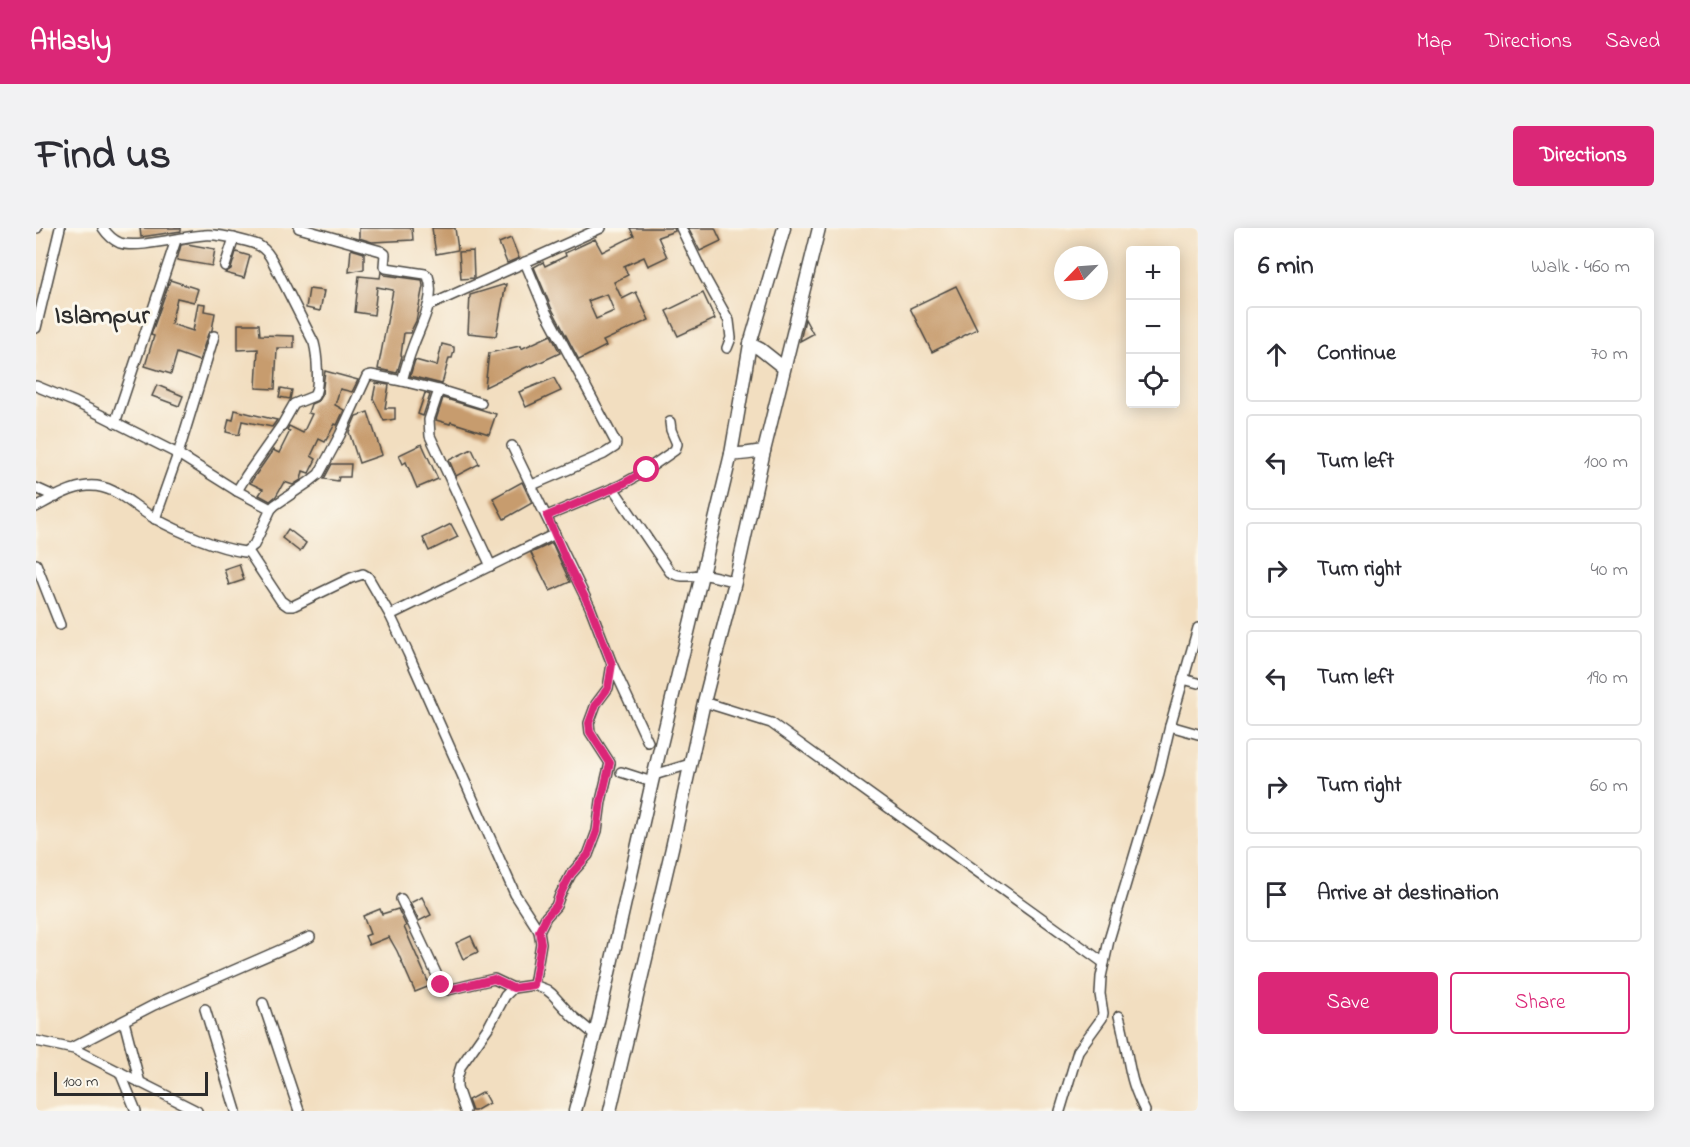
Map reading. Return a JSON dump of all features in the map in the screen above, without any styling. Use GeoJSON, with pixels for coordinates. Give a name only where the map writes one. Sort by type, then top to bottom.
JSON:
{"type":"FeatureCollection","features":[{"type":"Feature","properties":{"kind":"street"},"geometry":{"type":"LineString","coordinates":[[36,328],[60,228]]}},
{"type":"Feature","properties":{"kind":"street"},"geometry":{"type":"LineString","coordinates":[[103,228],[114,240],[135,245],[210,234],[234,238],[262,247],[267,251],[306,325],[317,354],[316,394],[294,404],[237,491]]}},
{"type":"Feature","properties":{"kind":"street"},"geometry":{"type":"LineString","coordinates":[[299,228],[381,251],[385,254],[384,266],[390,270],[428,276],[430,284],[428,306],[402,381]]}},
{"type":"Feature","properties":{"kind":"street"},"geometry":{"type":"LineString","coordinates":[[428,306],[601,228]]}},
{"type":"Feature","properties":{"kind":"street"},"geometry":{"type":"LineString","coordinates":[[681,228],[729,321],[731,338],[727,348]]}},
{"type":"Feature","properties":{"kind":"street"},"geometry":{"type":"LineString","coordinates":[[575,1111],[595,1035],[653,778],[731,454],[750,344],[784,228]]}},
{"type":"Feature","properties":{"kind":"street"},"geometry":{"type":"LineString","coordinates":[[610,1111],[704,702],[735,582],[764,451],[819,228]]}},
{"type":"Feature","properties":{"kind":"street"},"geometry":{"type":"LineString","coordinates":[[225,267],[234,238]]}},
{"type":"Feature","properties":{"kind":"street"},"geometry":{"type":"LineString","coordinates":[[115,423],[176,240]]}},
{"type":"Feature","properties":{"kind":"street"},"geometry":{"type":"LineString","coordinates":[[525,262],[544,310],[616,443],[615,447],[604,454],[532,485]]}},
{"type":"Feature","properties":{"kind":"street"},"geometry":{"type":"LineString","coordinates":[[155,519],[178,454],[214,336]]}},
{"type":"Feature","properties":{"kind":"street"},"geometry":{"type":"LineString","coordinates":[[750,344],[784,368]]}},
{"type":"Feature","properties":{"kind":"street"},"geometry":{"type":"LineString","coordinates":[[36,507],[79,488],[88,486],[112,490],[126,497],[155,519],[203,540],[243,552],[248,551],[254,545],[272,509],[278,502],[319,474],[367,376],[402,381],[481,403]]}},
{"type":"Feature","properties":{"kind":"street"},"geometry":{"type":"LineString","coordinates":[[36,386],[75,402],[178,454],[237,491],[272,509]]}},
{"type":"Feature","properties":{"kind":"street"},"geometry":{"type":"LineString","coordinates":[[439,390],[429,420],[430,436],[492,566]]}},
{"type":"Feature","properties":{"kind":"street"},"geometry":{"type":"LineString","coordinates":[[547,516],[613,489],[639,475],[676,449],[677,444],[670,422]]}},
{"type":"Feature","properties":{"kind":"street"},"geometry":{"type":"LineString","coordinates":[[512,446],[590,607],[612,664],[648,742]]}},
{"type":"Feature","properties":{"kind":"street"},"geometry":{"type":"LineString","coordinates":[[731,454],[742,455],[764,451]]}},
{"type":"Feature","properties":{"kind":"street"},"geometry":{"type":"LineString","coordinates":[[36,488],[56,497]]}},
{"type":"Feature","properties":{"kind":"street"},"geometry":{"type":"LineString","coordinates":[[613,489],[673,575],[703,575],[735,582]]}},
{"type":"Feature","properties":{"kind":"street"},"geometry":{"type":"LineString","coordinates":[[390,615],[555,534]]}},
{"type":"Feature","properties":{"kind":"street"},"geometry":{"type":"LineString","coordinates":[[248,551],[281,601],[287,606],[292,606],[351,578],[365,574],[369,577],[390,615],[515,894],[539,931],[541,943],[534,985]]}},
{"type":"Feature","properties":{"kind":"street"},"geometry":{"type":"LineString","coordinates":[[36,564],[60,625]]}},
{"type":"Feature","properties":{"kind":"street"},"geometry":{"type":"LineString","coordinates":[[1060,1111],[1078,1051],[1102,1018],[1100,986],[1109,940],[1159,773],[1198,628]]}},
{"type":"Feature","properties":{"kind":"street"},"geometry":{"type":"LineString","coordinates":[[612,664],[608,688],[596,704],[589,723],[590,732],[610,763],[621,772],[653,778],[690,764]]}},
{"type":"Feature","properties":{"kind":"street"},"geometry":{"type":"LineString","coordinates":[[1183,679],[1198,683]]}},
{"type":"Feature","properties":{"kind":"street"},"geometry":{"type":"LineString","coordinates":[[704,702],[771,723],[1104,963]]}},
{"type":"Feature","properties":{"kind":"street"},"geometry":{"type":"LineString","coordinates":[[1170,726],[1198,734]]}},
{"type":"Feature","properties":{"kind":"street"},"geometry":{"type":"LineString","coordinates":[[539,931],[546,917],[556,906],[571,874],[588,855],[597,831],[610,763]]}},
{"type":"Feature","properties":{"kind":"street"},"geometry":{"type":"LineString","coordinates":[[607,777],[621,772]]}},
{"type":"Feature","properties":{"kind":"street"},"geometry":{"type":"LineString","coordinates":[[401,899],[443,988],[448,990],[494,979],[513,988]]}},
{"type":"Feature","properties":{"kind":"street"},"geometry":{"type":"LineString","coordinates":[[71,1048],[154,1005],[310,937]]}},
{"type":"Feature","properties":{"kind":"street"},"geometry":{"type":"LineString","coordinates":[[465,1111],[457,1085],[461,1066],[489,1026],[502,1000],[513,988],[534,985],[552,994],[572,1016],[595,1035]]}},
{"type":"Feature","properties":{"kind":"street"},"geometry":{"type":"LineString","coordinates":[[263,1004],[299,1111]]}},
{"type":"Feature","properties":{"kind":"street"},"geometry":{"type":"LineString","coordinates":[[205,1009],[236,1111]]}},
{"type":"Feature","properties":{"kind":"street"},"geometry":{"type":"LineString","coordinates":[[1119,1016],[1133,1082],[1145,1111]]}},
{"type":"Feature","properties":{"kind":"street"},"geometry":{"type":"LineString","coordinates":[[124,1021],[140,1083]]}},
{"type":"Feature","properties":{"kind":"street"},"geometry":{"type":"LineString","coordinates":[[36,1041],[71,1048],[197,1111]]}},
{"type":"Feature","properties":{"kind":"street"},"geometry":{"type":"LineString","coordinates":[[120,1072],[136,1111]]}},
{"type":"Feature","properties":{"kind":"building"},"geometry":{"type":"Polygon","coordinates":[[[140,228],[181,228],[181,231],[141,237],[140,228]]]}},
{"type":"Feature","properties":{"kind":"building"},"geometry":{"type":"Polygon","coordinates":[[[359,228],[412,228],[413,240],[372,242],[359,238],[359,228]]]}},
{"type":"Feature","properties":{"kind":"building"},"geometry":{"type":"Polygon","coordinates":[[[432,228],[455,228],[458,250],[436,254],[432,228]]]}},
{"type":"Feature","properties":{"kind":"building"},"geometry":{"type":"Polygon","coordinates":[[[630,228],[674,228],[675,231],[658,237],[667,257],[648,266],[644,257],[624,266],[628,275],[614,282],[622,299],[636,292],[649,320],[603,341],[606,346],[579,360],[551,307],[534,267],[543,262],[545,266],[566,256],[565,253],[595,239],[602,252],[634,236],[630,228]],[[607,294],[588,301],[596,319],[614,311],[607,294]]]}},
{"type":"Feature","properties":{"kind":"building"},"geometry":{"type":"Polygon","coordinates":[[[688,228],[715,228],[721,241],[700,251],[688,228]]]}},
{"type":"Feature","properties":{"kind":"building"},"geometry":{"type":"Polygon","coordinates":[[[511,238],[519,258],[507,263],[499,243],[511,238]]]}},
{"type":"Feature","properties":{"kind":"building"},"geometry":{"type":"Polygon","coordinates":[[[181,245],[215,249],[212,266],[177,260],[181,245]]]}},
{"type":"Feature","properties":{"kind":"building"},"geometry":{"type":"Polygon","coordinates":[[[351,249],[364,253],[364,269],[349,272],[351,249]]]}},
{"type":"Feature","properties":{"kind":"building"},"geometry":{"type":"Polygon","coordinates":[[[473,251],[474,278],[461,279],[459,252],[473,251]]]}},
{"type":"Feature","properties":{"kind":"building"},"geometry":{"type":"Polygon","coordinates":[[[236,252],[250,256],[244,278],[225,273],[231,269],[236,252]]]}},
{"type":"Feature","properties":{"kind":"building"},"geometry":{"type":"Polygon","coordinates":[[[381,272],[385,275],[422,280],[423,286],[416,321],[411,333],[404,333],[402,356],[397,373],[378,369],[393,290],[377,287],[374,315],[355,312],[359,276],[380,278],[381,272]]]}},
{"type":"Feature","properties":{"kind":"building"},"geometry":{"type":"Polygon","coordinates":[[[170,280],[198,289],[194,302],[177,298],[171,324],[193,331],[198,303],[205,304],[204,311],[215,313],[212,330],[208,334],[199,361],[177,353],[171,374],[145,366],[154,336],[151,335],[170,280]]]}},
{"type":"Feature","properties":{"kind":"building"},"geometry":{"type":"Polygon","coordinates":[[[506,284],[496,336],[468,333],[470,295],[506,284]]]}},
{"type":"Feature","properties":{"kind":"building"},"geometry":{"type":"Polygon","coordinates":[[[956,286],[977,329],[932,352],[910,308],[956,286]]]}},
{"type":"Feature","properties":{"kind":"building"},"geometry":{"type":"Polygon","coordinates":[[[309,289],[324,291],[320,311],[306,308],[309,289]]]}},
{"type":"Feature","properties":{"kind":"building"},"geometry":{"type":"Polygon","coordinates":[[[703,293],[715,319],[678,336],[666,311],[703,293]]]}},
{"type":"Feature","properties":{"kind":"building"},"geometry":{"type":"Polygon","coordinates":[[[805,319],[813,334],[800,341],[805,319]]]}},
{"type":"Feature","properties":{"kind":"building"},"geometry":{"type":"Polygon","coordinates":[[[238,324],[259,324],[260,335],[294,336],[294,348],[277,348],[275,389],[256,388],[258,349],[238,350],[238,324]]]}},
{"type":"Feature","properties":{"kind":"building"},"geometry":{"type":"Polygon","coordinates":[[[551,335],[560,353],[485,387],[489,353],[520,346],[521,349],[551,335]]]}},
{"type":"Feature","properties":{"kind":"building"},"geometry":{"type":"Polygon","coordinates":[[[442,344],[454,347],[454,351],[452,358],[449,358],[442,384],[410,376],[415,360],[437,366],[442,344]]]}},
{"type":"Feature","properties":{"kind":"building"},"geometry":{"type":"Polygon","coordinates":[[[325,371],[358,380],[352,392],[340,389],[335,405],[344,410],[325,442],[319,439],[311,456],[316,459],[309,473],[303,471],[301,480],[293,485],[284,482],[276,496],[270,501],[259,495],[263,489],[250,483],[273,450],[279,453],[290,431],[287,430],[289,426],[303,433],[312,414],[308,413],[311,404],[318,401],[322,394],[325,371]]]}},
{"type":"Feature","properties":{"kind":"building"},"geometry":{"type":"Polygon","coordinates":[[[554,378],[561,391],[526,407],[519,392],[554,378]]]}},
{"type":"Feature","properties":{"kind":"building"},"geometry":{"type":"Polygon","coordinates":[[[376,383],[389,385],[385,408],[395,408],[395,419],[384,421],[373,398],[376,383]]]}},
{"type":"Feature","properties":{"kind":"building"},"geometry":{"type":"Polygon","coordinates":[[[157,385],[183,396],[179,406],[152,396],[157,385]]]}},
{"type":"Feature","properties":{"kind":"building"},"geometry":{"type":"Polygon","coordinates":[[[281,388],[292,390],[290,399],[279,397],[281,388]]]}},
{"type":"Feature","properties":{"kind":"building"},"geometry":{"type":"Polygon","coordinates":[[[425,393],[430,395],[423,416],[418,414],[425,393]]]}},
{"type":"Feature","properties":{"kind":"building"},"geometry":{"type":"Polygon","coordinates":[[[443,398],[496,414],[489,434],[451,422],[450,424],[436,420],[443,398]]]}},
{"type":"Feature","properties":{"kind":"building"},"geometry":{"type":"Polygon","coordinates":[[[235,410],[277,420],[272,427],[242,421],[239,435],[226,432],[229,419],[233,420],[235,410]]]}},
{"type":"Feature","properties":{"kind":"building"},"geometry":{"type":"Polygon","coordinates":[[[368,412],[382,455],[359,463],[349,432],[356,416],[368,412]]]}},
{"type":"Feature","properties":{"kind":"building"},"geometry":{"type":"Polygon","coordinates":[[[422,444],[438,479],[417,488],[406,462],[403,464],[399,455],[422,444]]]}},
{"type":"Feature","properties":{"kind":"building"},"geometry":{"type":"Polygon","coordinates":[[[472,449],[479,464],[456,476],[449,460],[472,449]]]}},
{"type":"Feature","properties":{"kind":"building"},"geometry":{"type":"Polygon","coordinates":[[[332,464],[351,464],[350,477],[339,477],[338,481],[324,479],[332,464]]]}},
{"type":"Feature","properties":{"kind":"building"},"geometry":{"type":"Polygon","coordinates":[[[522,482],[532,503],[504,519],[493,498],[522,482]]]}},
{"type":"Feature","properties":{"kind":"building"},"geometry":{"type":"Polygon","coordinates":[[[451,524],[458,537],[429,551],[423,538],[451,524]]]}},
{"type":"Feature","properties":{"kind":"building"},"geometry":{"type":"Polygon","coordinates":[[[288,529],[306,543],[300,552],[282,538],[288,529]]]}},
{"type":"Feature","properties":{"kind":"building"},"geometry":{"type":"Polygon","coordinates":[[[552,543],[570,582],[550,591],[531,553],[552,543]]]}},
{"type":"Feature","properties":{"kind":"building"},"geometry":{"type":"Polygon","coordinates":[[[239,564],[244,580],[229,585],[224,569],[239,564]]]}},
{"type":"Feature","properties":{"kind":"building"},"geometry":{"type":"Polygon","coordinates":[[[422,897],[431,915],[419,921],[410,903],[422,897]]]}},
{"type":"Feature","properties":{"kind":"building"},"geometry":{"type":"Polygon","coordinates":[[[380,909],[382,914],[398,909],[430,986],[415,992],[389,937],[369,945],[365,936],[370,934],[363,916],[380,909]]]}},
{"type":"Feature","properties":{"kind":"building"},"geometry":{"type":"Polygon","coordinates":[[[471,936],[478,952],[463,959],[456,943],[471,936]]]}},
{"type":"Feature","properties":{"kind":"building"},"geometry":{"type":"Polygon","coordinates":[[[483,1092],[489,1103],[472,1111],[468,1100],[483,1092]]]}},
{"type":"Feature","properties":{"kind":"district","name":"Islampur"},"geometry":{"type":"Point","coordinates":[102,314]}},
{"type":"Feature","properties":{"kind":"route"},"geometry":{"type":"LineString","coordinates":[[441,985],[448,990],[494,979],[513,988],[534,985],[541,943],[539,931],[546,917],[554,910],[571,874],[588,855],[597,831],[610,763],[590,732],[589,723],[596,704],[608,688],[612,664],[590,607],[547,516],[621,485],[647,470]]}}]}
